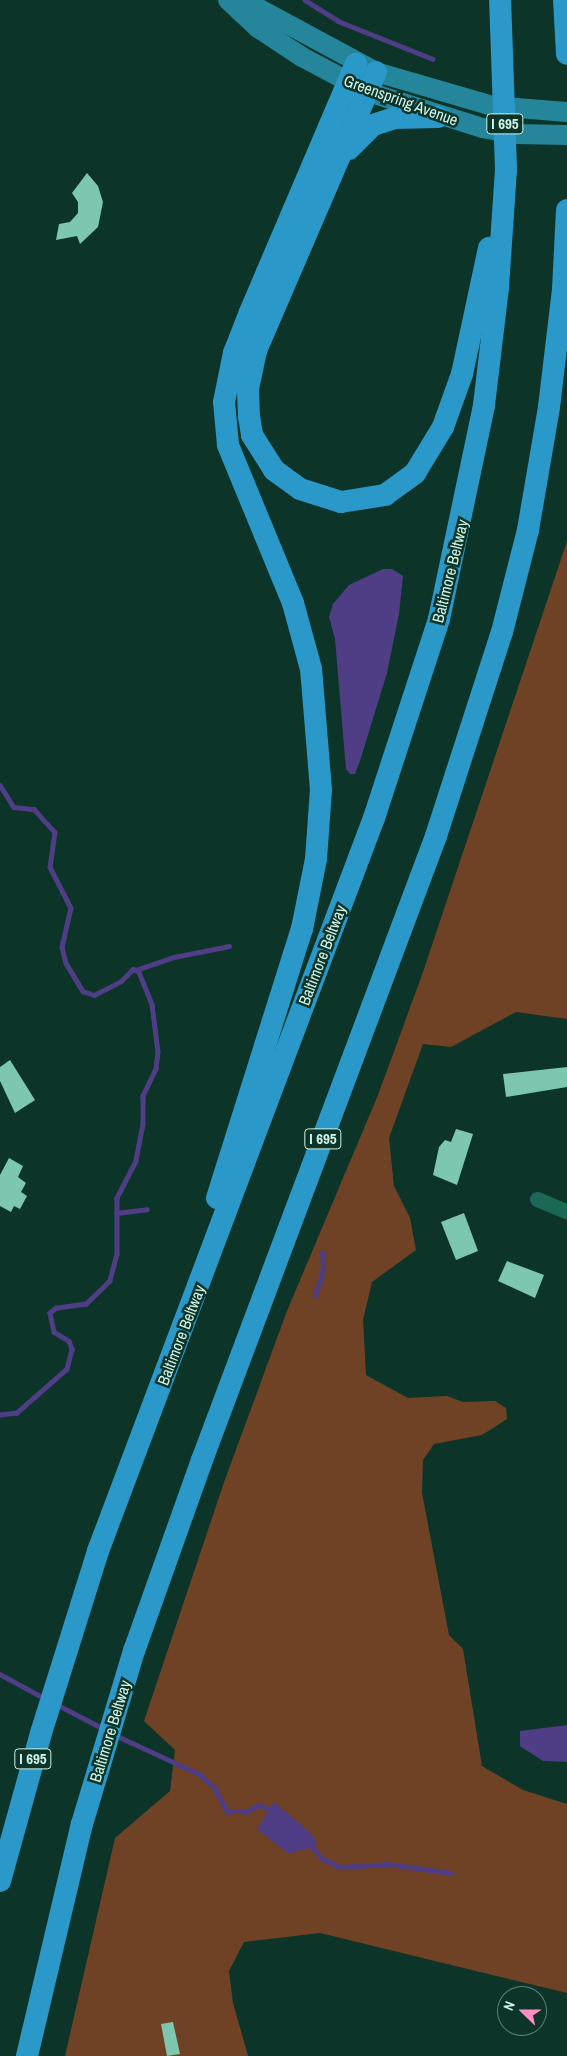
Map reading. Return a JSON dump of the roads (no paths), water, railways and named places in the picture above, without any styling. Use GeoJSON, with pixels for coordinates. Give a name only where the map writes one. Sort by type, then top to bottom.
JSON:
{"type":"FeatureCollection","features":[{"type":"Feature","properties":{"kind":"highway","name":"Baltimore Beltway"},"geometry":{"type":"LineString","coordinates":[[0,1881],[70,1637],[140,1440],[374,818],[439,619],[484,405],[498,287],[505,173],[504,79],[500,0]]}},
{"type":"Feature","properties":{"kind":"highway"},"geometry":{"type":"LineString","coordinates":[[564,0],[567,54]]}},
{"type":"Feature","properties":{"kind":"highway"},"geometry":{"type":"LineString","coordinates":[[362,78],[338,163],[256,351],[248,389],[252,436],[274,470],[300,489],[340,502],[378,497],[403,484],[428,458],[444,427],[462,374],[505,173]]}},
{"type":"Feature","properties":{"kind":"highway"},"geometry":{"type":"LineString","coordinates":[[140,1440],[290,969],[315,867],[320,826],[320,745],[311,670],[293,603],[228,445],[224,402],[243,328],[362,78]]}},
{"type":"Feature","properties":{"kind":"highway"},"geometry":{"type":"LineString","coordinates":[[338,163],[373,125],[394,118],[438,117]]}},
{"type":"Feature","properties":{"kind":"highway","name":"Baltimore Beltway"},"geometry":{"type":"LineString","coordinates":[[27,2056],[82,1824],[134,1652],[205,1451],[436,836],[500,642],[528,530],[549,407],[563,289],[567,210]]}},
{"type":"Feature","properties":{"kind":"main road","name":"Greenspring Avenue"},"geometry":{"type":"LineString","coordinates":[[228,0],[258,28],[438,117],[515,134],[567,135]]}},
{"type":"Feature","properties":{"kind":"main road","name":"Greenspring Avenue"},"geometry":{"type":"LineString","coordinates":[[243,0],[362,78],[493,106],[567,112]]}},
{"type":"Feature","properties":{"kind":"street"},"geometry":{"type":"LineString","coordinates":[[537,1199],[567,1212]]}},
{"type":"Feature","properties":{"kind":"waterway"},"geometry":{"type":"LineString","coordinates":[[305,0],[338,21],[433,59]]}},
{"type":"Feature","properties":{"kind":"waterway"},"geometry":{"type":"LineString","coordinates":[[0,785],[14,807],[34,809],[55,832],[50,867],[71,908],[62,947],[66,963],[83,991],[94,995],[121,981],[133,969],[139,972],[152,1004],[158,1052],[156,1069],[143,1096],[143,1124],[136,1161],[117,1198],[117,1254],[110,1281],[86,1304],[56,1308],[50,1313],[54,1332],[69,1341],[72,1349],[67,1369],[17,1413],[0,1415]]}},
{"type":"Feature","properties":{"kind":"waterway"},"geometry":{"type":"LineString","coordinates":[[136,970],[174,957],[229,946]]}},
{"type":"Feature","properties":{"kind":"waterway"},"geometry":{"type":"LineString","coordinates":[[116,1213],[147,1209]]}},
{"type":"Feature","properties":{"kind":"waterway"},"geometry":{"type":"LineString","coordinates":[[315,1296],[323,1270],[322,1253]]}},
{"type":"Feature","properties":{"kind":"waterway"},"geometry":{"type":"LineString","coordinates":[[0,1674],[44,1698]]}},
{"type":"Feature","properties":{"kind":"waterway"},"geometry":{"type":"LineString","coordinates":[[58,1705],[104,1729]]}},
{"type":"Feature","properties":{"kind":"waterway"},"geometry":{"type":"LineString","coordinates":[[115,1735],[199,1774],[214,1787],[228,1812],[245,1812],[259,1805],[273,1810]]}},
{"type":"Feature","properties":{"kind":"waterway"},"geometry":{"type":"LineString","coordinates":[[308,1842],[322,1858],[340,1867],[388,1864],[451,1873]]}}]}
